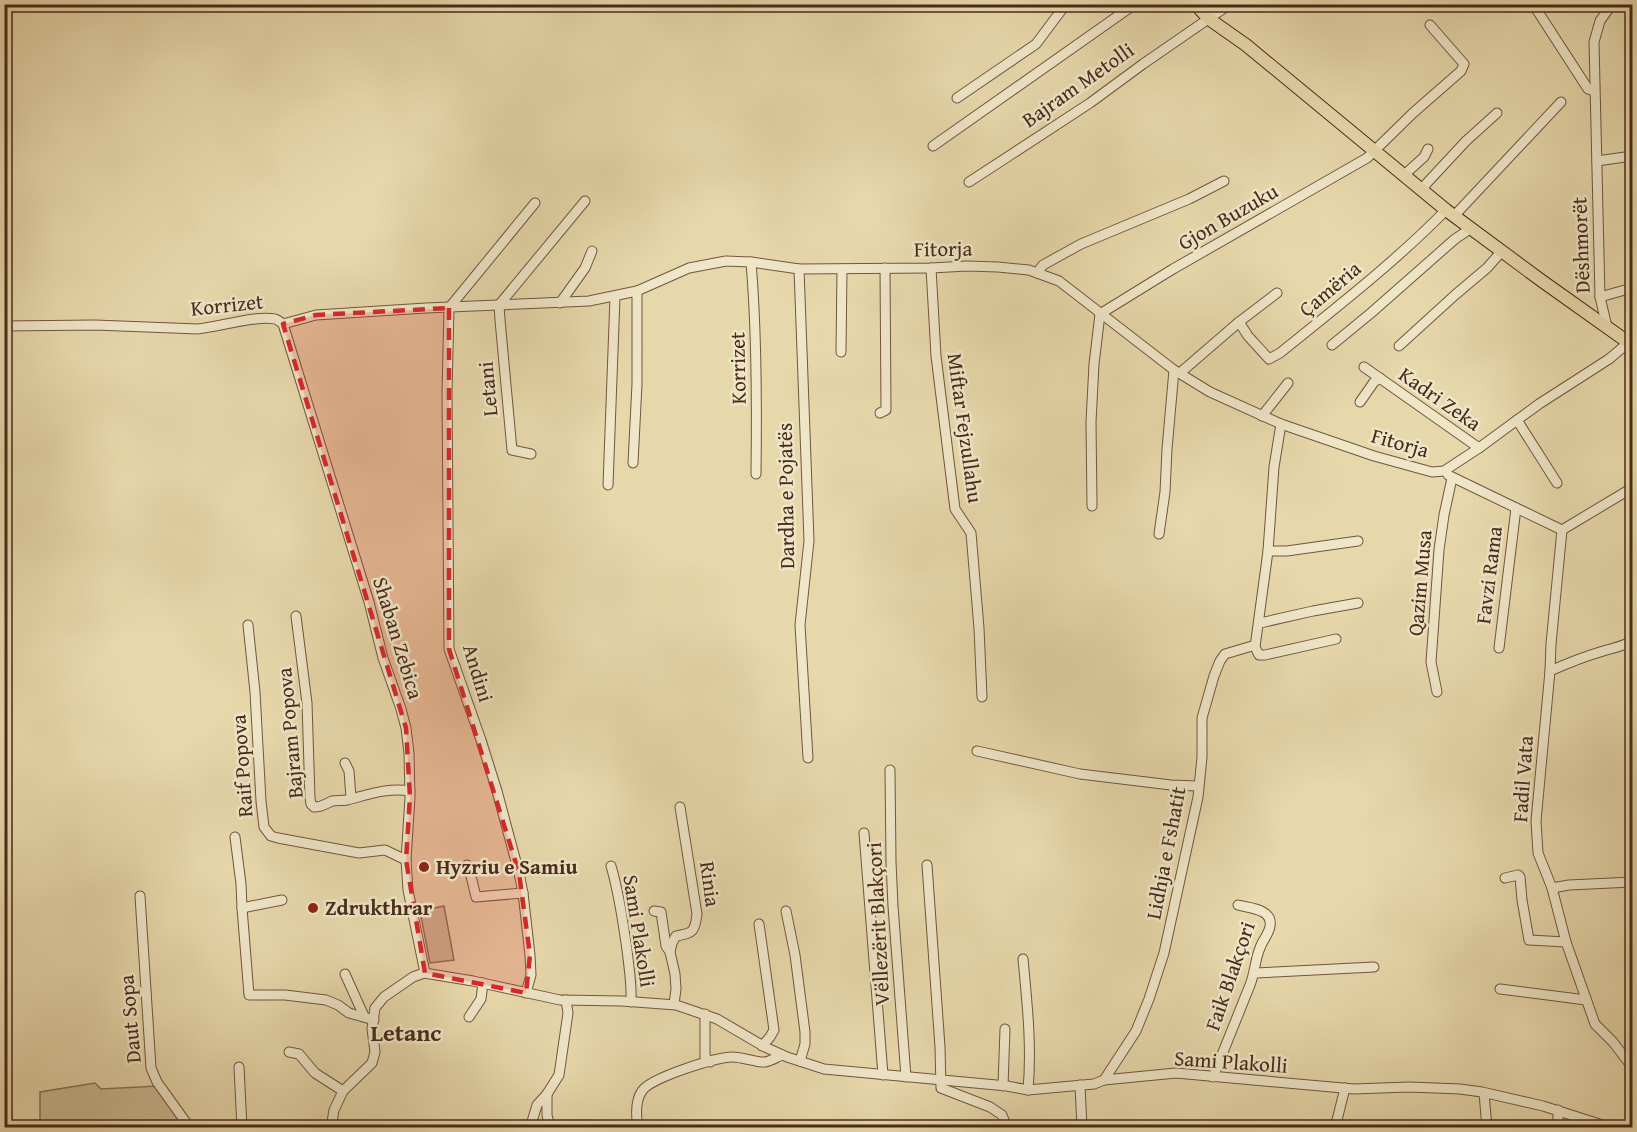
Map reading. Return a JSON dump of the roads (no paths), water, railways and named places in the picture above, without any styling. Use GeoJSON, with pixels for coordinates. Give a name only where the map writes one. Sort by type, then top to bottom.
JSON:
{"type":"FeatureCollection","features":[{"type":"Feature","properties":{"kind":"main road"},"geometry":{"type":"LineString","coordinates":[[1196,4],[1209,19],[1246,45],[1373,152],[1470,229],[1630,344]]}},
{"type":"Feature","properties":{"kind":"street"},"geometry":{"type":"LineString","coordinates":[[957,98],[1036,44],[1066,4]]}},
{"type":"Feature","properties":{"kind":"street"},"geometry":{"type":"LineString","coordinates":[[933,146],[1135,4]]}},
{"type":"Feature","properties":{"kind":"street","name":"Bajram Metolli"},"geometry":{"type":"LineString","coordinates":[[969,182],[1090,103],[1230,4]]}},
{"type":"Feature","properties":{"kind":"street"},"geometry":{"type":"LineString","coordinates":[[1533,4],[1588,89],[1594,91]]}},
{"type":"Feature","properties":{"kind":"street","name":"Dëshmorët"},"geometry":{"type":"LineString","coordinates":[[1607,327],[1600,297],[1594,42],[1600,21],[1612,4]]}},
{"type":"Feature","properties":{"kind":"street","name":"Gjon Buzuku"},"geometry":{"type":"LineString","coordinates":[[1100,314],[1173,269],[1367,158],[1413,112],[1461,71],[1464,64],[1430,25]]}},
{"type":"Feature","properties":{"kind":"street"},"geometry":{"type":"LineString","coordinates":[[1450,213],[1561,102]]}},
{"type":"Feature","properties":{"kind":"street"},"geometry":{"type":"LineString","coordinates":[[1422,191],[1466,141],[1497,113]]}},
{"type":"Feature","properties":{"kind":"street"},"geometry":{"type":"LineString","coordinates":[[1404,175],[1424,157],[1428,150]]}},
{"type":"Feature","properties":{"kind":"street"},"geometry":{"type":"LineString","coordinates":[[1596,161],[1632,156]]}},
{"type":"Feature","properties":{"kind":"street"},"geometry":{"type":"LineString","coordinates":[[1037,273],[1043,265],[1081,244],[1224,181]]}},
{"type":"Feature","properties":{"kind":"street"},"geometry":{"type":"LineString","coordinates":[[499,305],[585,201]]}},
{"type":"Feature","properties":{"kind":"street"},"geometry":{"type":"LineString","coordinates":[[449,308],[535,203]]}},
{"type":"Feature","properties":{"kind":"street","name":"Çamëria"},"geometry":{"type":"LineString","coordinates":[[1239,322],[1248,336],[1269,359],[1273,358],[1450,213]]}},
{"type":"Feature","properties":{"kind":"street"},"geometry":{"type":"LineString","coordinates":[[1332,345],[1371,314],[1455,239],[1470,229]]}},
{"type":"Feature","properties":{"kind":"street"},"geometry":{"type":"LineString","coordinates":[[560,303],[585,268],[592,251]]}},
{"type":"Feature","properties":{"kind":"street"},"geometry":{"type":"LineString","coordinates":[[1399,346],[1487,268],[1502,251]]}},
{"type":"Feature","properties":{"kind":"street","name":"Korrizet"},"geometry":{"type":"LineString","coordinates":[[4,326],[95,325],[198,329],[276,319],[283,324],[316,315],[589,301],[637,291],[689,268],[726,261],[752,262],[799,270]]}},
{"type":"Feature","properties":{"kind":"street","name":"Korrizet"},"geometry":{"type":"LineString","coordinates":[[752,262],[756,317],[756,474]]}},
{"type":"Feature","properties":{"kind":"street","name":"Fitorja"},"geometry":{"type":"LineString","coordinates":[[799,270],[967,266],[1029,270],[1059,281],[1177,371],[1210,392],[1281,424],[1374,456],[1448,475],[1479,448],[1539,404],[1630,344]]}},
{"type":"Feature","properties":{"kind":"street","name":"Fitorja"},"geometry":{"type":"LineString","coordinates":[[880,413],[886,410],[885,268]]}},
{"type":"Feature","properties":{"kind":"street","name":"Miftar Fejzullahu"},"geometry":{"type":"LineString","coordinates":[[931,268],[936,356],[955,509],[971,533],[982,697]]}},
{"type":"Feature","properties":{"kind":"street"},"geometry":{"type":"LineString","coordinates":[[841,352],[842,269]]}},
{"type":"Feature","properties":{"kind":"street","name":"Dardha e Pojatës"},"geometry":{"type":"LineString","coordinates":[[799,270],[809,541],[800,625],[808,758]]}},
{"type":"Feature","properties":{"kind":"street"},"geometry":{"type":"LineString","coordinates":[[1600,297],[1632,288]]}},
{"type":"Feature","properties":{"kind":"street"},"geometry":{"type":"LineString","coordinates":[[633,463],[637,384],[637,291]]}},
{"type":"Feature","properties":{"kind":"street","name":"Çamëria"},"geometry":{"type":"LineString","coordinates":[[1177,371],[1277,293]]}},
{"type":"Feature","properties":{"kind":"street"},"geometry":{"type":"LineString","coordinates":[[608,485],[615,297]]}},
{"type":"Feature","properties":{"kind":"street","name":"Letani"},"geometry":{"type":"LineString","coordinates":[[499,305],[512,450],[531,454]]}},
{"type":"Feature","properties":{"kind":"street","name":"Andini"},"geometry":{"type":"LineString","coordinates":[[449,308],[447,392],[449,649],[497,791],[523,893],[531,975],[526,993]]}},
{"type":"Feature","properties":{"kind":"street"},"geometry":{"type":"LineString","coordinates":[[1092,506],[1091,422],[1094,364],[1100,314]]}},
{"type":"Feature","properties":{"kind":"street","name":"Shaban Zebica"},"geometry":{"type":"LineString","coordinates":[[283,324],[369,602],[383,658],[401,709],[409,753],[410,790],[406,860],[408,890],[425,973]]}},
{"type":"Feature","properties":{"kind":"street","name":"Kadri Zeka"},"geometry":{"type":"LineString","coordinates":[[1364,367],[1479,448]]}},
{"type":"Feature","properties":{"kind":"street"},"geometry":{"type":"LineString","coordinates":[[1159,534],[1177,371]]}},
{"type":"Feature","properties":{"kind":"street","name":"Kadri Zeka"},"geometry":{"type":"LineString","coordinates":[[1360,402],[1374,382],[1380,378]]}},
{"type":"Feature","properties":{"kind":"street"},"geometry":{"type":"LineString","coordinates":[[1262,416],[1288,383]]}},
{"type":"Feature","properties":{"kind":"street"},"geometry":{"type":"LineString","coordinates":[[1518,420],[1557,483]]}},
{"type":"Feature","properties":{"kind":"street"},"geometry":{"type":"LineString","coordinates":[[1255,647],[1260,623],[1274,467],[1281,424]]}},
{"type":"Feature","properties":{"kind":"street"},"geometry":{"type":"LineString","coordinates":[[1448,475],[1562,530],[1632,488]]}},
{"type":"Feature","properties":{"kind":"street","name":"Qazim Musa"},"geometry":{"type":"LineString","coordinates":[[1437,692],[1431,662],[1439,550],[1448,475]]}},
{"type":"Feature","properties":{"kind":"street","name":"Favzi Rama"},"geometry":{"type":"LineString","coordinates":[[1499,648],[1516,508]]}},
{"type":"Feature","properties":{"kind":"street","name":"Fadil Vata"},"geometry":{"type":"LineString","coordinates":[[1562,530],[1536,821],[1538,853],[1552,888],[1566,942],[1595,1024],[1632,1067]]}},
{"type":"Feature","properties":{"kind":"street"},"geometry":{"type":"LineString","coordinates":[[1268,551],[1287,551],[1358,541]]}},
{"type":"Feature","properties":{"kind":"street"},"geometry":{"type":"LineString","coordinates":[[1260,623],[1358,603]]}},
{"type":"Feature","properties":{"kind":"street","name":"Bajram Popova"},"geometry":{"type":"LineString","coordinates":[[296,616],[307,703],[311,804],[314,807],[320,807],[333,801],[387,790],[410,790]]}},
{"type":"Feature","properties":{"kind":"street","name":"Raif Popova"},"geometry":{"type":"LineString","coordinates":[[248,625],[255,692],[261,801],[264,826],[268,832],[278,838],[359,853],[385,850],[406,860]]}},
{"type":"Feature","properties":{"kind":"street","name":"Lidhja e Fshatit"},"geometry":{"type":"LineString","coordinates":[[1104,1080],[1136,1031],[1164,953],[1197,797],[1202,757],[1202,718],[1214,676],[1225,654],[1252,646],[1259,655],[1265,655],[1336,639]]}},
{"type":"Feature","properties":{"kind":"street"},"geometry":{"type":"LineString","coordinates":[[1550,671],[1605,650],[1624,646],[1632,641]]}},
{"type":"Feature","properties":{"kind":"street"},"geometry":{"type":"LineString","coordinates":[[978,751],[1080,774],[1198,786]]}},
{"type":"Feature","properties":{"kind":"street"},"geometry":{"type":"LineString","coordinates":[[345,763],[349,771],[351,798]]}},
{"type":"Feature","properties":{"kind":"street","name":"Vëllezërit Blakçori"},"geometry":{"type":"LineString","coordinates":[[890,770],[892,895],[906,1077]]}},
{"type":"Feature","properties":{"kind":"street","name":"Rinia"},"geometry":{"type":"LineString","coordinates":[[670,952],[676,936],[690,933],[694,928],[697,914],[680,807]]}},
{"type":"Feature","properties":{"kind":"street"},"geometry":{"type":"LineString","coordinates":[[864,834],[883,1075]]}},
{"type":"Feature","properties":{"kind":"street"},"geometry":{"type":"LineString","coordinates":[[236,837],[249,995],[285,995],[326,1000],[349,1013],[374,1020]]}},
{"type":"Feature","properties":{"kind":"street"},"geometry":{"type":"LineString","coordinates":[[467,865],[476,897],[523,893]]}},
{"type":"Feature","properties":{"kind":"street"},"geometry":{"type":"LineString","coordinates":[[927,865],[941,1088],[976,1100],[996,1111],[1002,1115],[1008,1128]]}},
{"type":"Feature","properties":{"kind":"street","name":"Sami Plakolli"},"geometry":{"type":"LineString","coordinates":[[611,866],[618,890],[632,982],[631,1002]]}},
{"type":"Feature","properties":{"kind":"street"},"geometry":{"type":"LineString","coordinates":[[1505,878],[1518,875],[1520,877],[1529,940],[1566,942]]}},
{"type":"Feature","properties":{"kind":"street"},"geometry":{"type":"LineString","coordinates":[[1552,888],[1632,882]]}},
{"type":"Feature","properties":{"kind":"street","name":"Daut Sopa"},"geometry":{"type":"LineString","coordinates":[[140,897],[151,1068],[157,1082],[190,1128]]}},
{"type":"Feature","properties":{"kind":"street"},"geometry":{"type":"LineString","coordinates":[[242,908],[282,900]]}},
{"type":"Feature","properties":{"kind":"street","name":"Faik Blakçori"},"geometry":{"type":"LineString","coordinates":[[1212,1077],[1255,973],[1259,950],[1270,926],[1269,920],[1262,911],[1238,905]]}},
{"type":"Feature","properties":{"kind":"street"},"geometry":{"type":"LineString","coordinates":[[654,911],[661,912],[666,946],[670,952],[676,988],[674,1004]]}},
{"type":"Feature","properties":{"kind":"street"},"geometry":{"type":"LineString","coordinates":[[786,911],[795,955],[805,1032],[805,1044],[800,1061]]}},
{"type":"Feature","properties":{"kind":"street"},"geometry":{"type":"LineString","coordinates":[[759,924],[774,1030],[762,1046]]}},
{"type":"Feature","properties":{"kind":"street"},"geometry":{"type":"LineString","coordinates":[[1023,959],[1029,1034],[1028,1090]]}},
{"type":"Feature","properties":{"kind":"street"},"geometry":{"type":"LineString","coordinates":[[1255,973],[1374,967]]}},
{"type":"Feature","properties":{"kind":"street"},"geometry":{"type":"LineString","coordinates":[[331,1128],[334,1110],[343,1091],[372,1063],[375,1052],[372,1029],[375,1008],[384,996],[412,977],[425,973]]}},
{"type":"Feature","properties":{"kind":"street","name":"Sami Plakolli"},"geometry":{"type":"LineString","coordinates":[[425,973],[566,1000],[674,1004],[717,1018],[762,1046],[824,1069],[1028,1090],[1176,1073],[1345,1088],[1438,1088],[1484,1093],[1558,1110],[1612,1128]]}},
{"type":"Feature","properties":{"kind":"street"},"geometry":{"type":"LineString","coordinates":[[345,974],[364,1016]]}},
{"type":"Feature","properties":{"kind":"street"},"geometry":{"type":"LineString","coordinates":[[470,1017],[481,999],[483,983]]}},
{"type":"Feature","properties":{"kind":"street"},"geometry":{"type":"LineString","coordinates":[[1500,989],[1586,1000]]}},
{"type":"Feature","properties":{"kind":"street"},"geometry":{"type":"LineString","coordinates":[[530,1128],[537,1105],[559,1076],[568,1013],[566,1000]]}},
{"type":"Feature","properties":{"kind":"street"},"geometry":{"type":"LineString","coordinates":[[705,1014],[705,1057],[710,1062]]}},
{"type":"Feature","properties":{"kind":"street"},"geometry":{"type":"LineString","coordinates":[[1003,1086],[1005,1029]]}},
{"type":"Feature","properties":{"kind":"street"},"geometry":{"type":"LineString","coordinates":[[289,1052],[298,1054],[315,1073],[343,1091]]}},
{"type":"Feature","properties":{"kind":"street"},"geometry":{"type":"LineString","coordinates":[[638,1128],[636,1114],[639,1098],[642,1091],[654,1081],[676,1072],[731,1057],[763,1063],[782,1055]]}},
{"type":"Feature","properties":{"kind":"street"},"geometry":{"type":"LineString","coordinates":[[239,1067],[242,1128]]}},
{"type":"Feature","properties":{"kind":"street"},"geometry":{"type":"LineString","coordinates":[[1080,1085],[1082,1128]]}},
{"type":"Feature","properties":{"kind":"street"},"geometry":{"type":"LineString","coordinates":[[1335,1128],[1345,1088]]}},
{"type":"Feature","properties":{"kind":"street"},"geometry":{"type":"LineString","coordinates":[[1484,1093],[1487,1128]]}},
{"type":"Feature","properties":{"kind":"street"},"geometry":{"type":"LineString","coordinates":[[547,1094],[546,1104],[550,1128]]}},
{"type":"Feature","properties":{"kind":"street"},"geometry":{"type":"LineString","coordinates":[[1558,1110],[1558,1128]]}},
{"type":"Feature","properties":{"kind":"street"},"geometry":{"type":"LineString","coordinates":[[4,1127],[21,1128]]}},
{"type":"Feature","properties":{"kind":"place","name":"Hyzriu e Samiu"},"geometry":{"type":"Point","coordinates":[424,867]}},
{"type":"Feature","properties":{"kind":"place","name":"Zdrukthrar"},"geometry":{"type":"Point","coordinates":[313,908]}},
{"type":"Feature","properties":{"kind":"district","name":"Letanc"},"geometry":{"type":"Point","coordinates":[406,1033]}}]}
